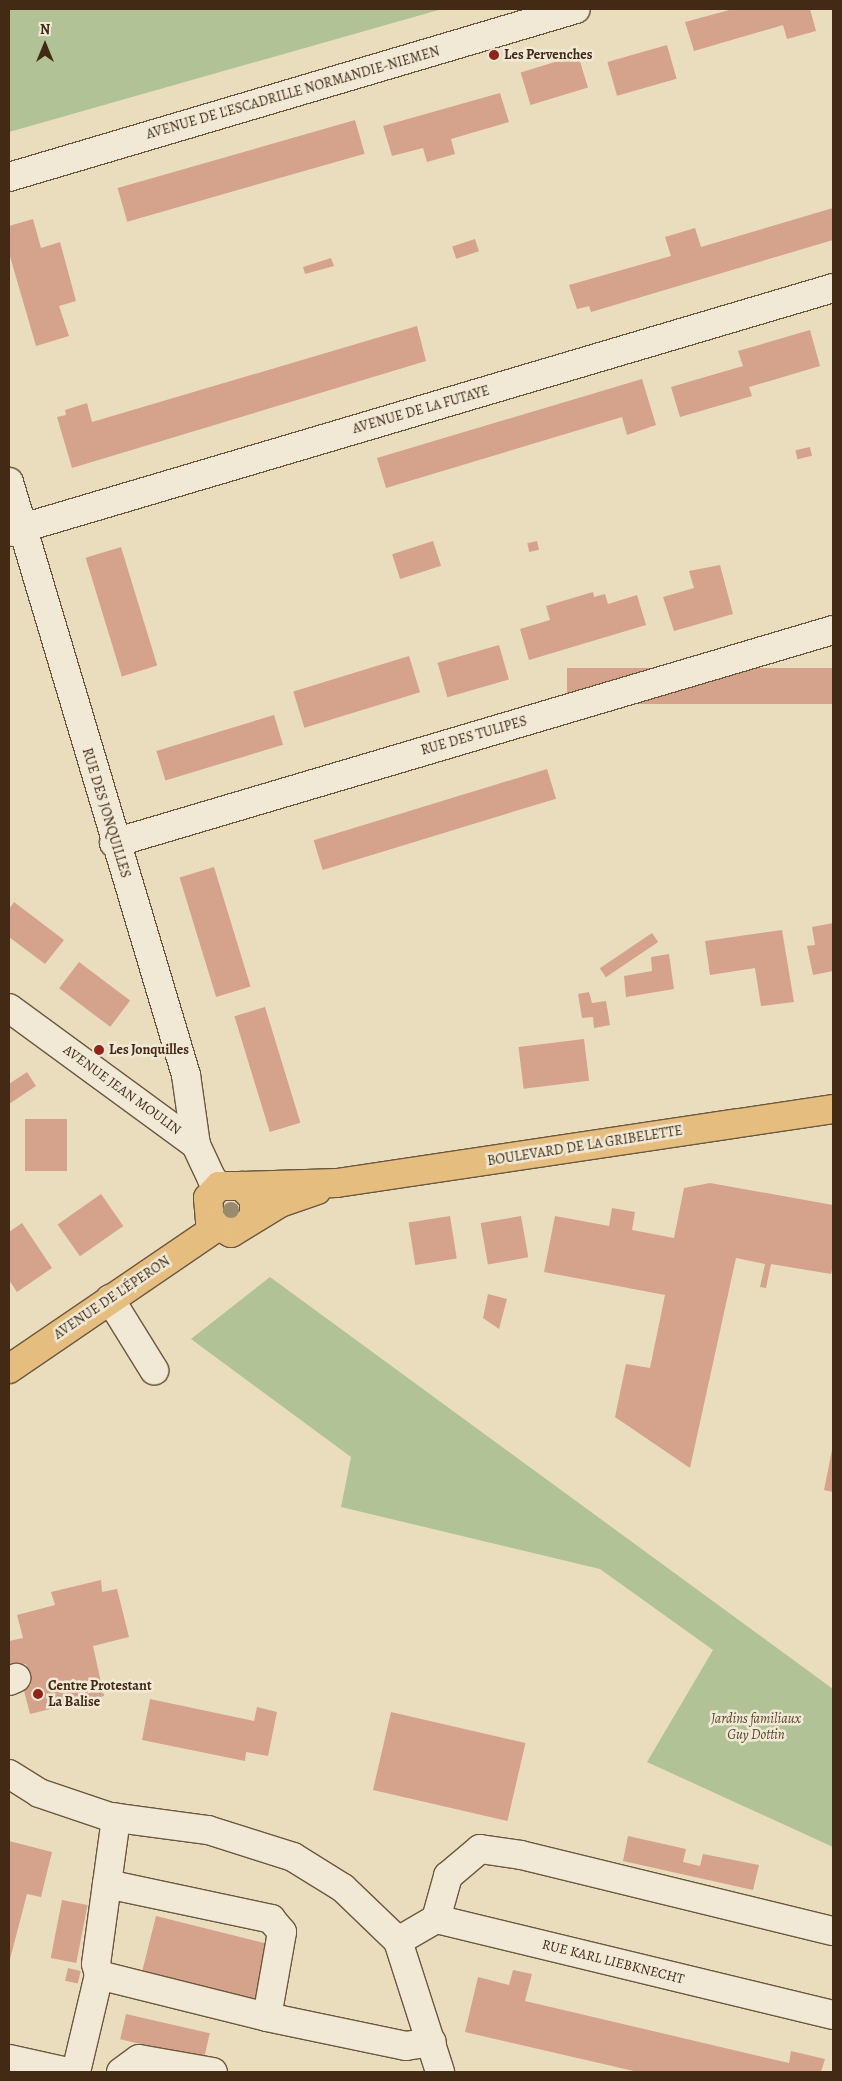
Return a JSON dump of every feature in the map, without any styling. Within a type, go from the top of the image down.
[{"type":"main road","name":"BOULEVARD DE LA GRIBELETTE","points":[[231,1186],[337,1183],[833,1109]]},
{"type":"main road","name":"BOULEVARD DE LA GRIBELETTE","points":[[254,1217],[337,1183]]},
{"type":"main road","points":[[231,1186],[254,1199],[254,1217],[239,1231],[216,1228],[206,1206],[231,1186]]},
{"type":"main road","name":"AVENUE DE L'ÉPERON","points":[[9,1369],[216,1228]]},
{"type":"street","name":"AVENUE DE L'ESCADRILLE NORMANDIE-NIEMEN","points":[[9,177],[576,9]]},
{"type":"street","name":"AVENUE DE LA FUTAYE","points":[[16,530],[833,288]]},
{"type":"street","name":"RUE DES JONQUILLES","points":[[9,482],[16,530],[186,1074],[196,1145]]},
{"type":"street","name":"RUE DES TULIPES","points":[[114,843],[833,630]]},
{"type":"street","name":"AVENUE JEAN MOULIN","points":[[9,1008],[196,1145],[212,1179],[231,1186]]},
{"type":"street","points":[[110,1300],[154,1370]]},
{"type":"street","points":[[9,1774],[39,1793],[116,1818],[208,1830],[293,1857],[343,1888],[398,1942],[432,2042],[440,2072]]},
{"type":"street","points":[[76,2072],[99,1976],[107,1884],[116,1818]]},
{"type":"street","points":[[398,1942],[436,1919],[448,1876],[480,1849],[521,1855],[833,1931]]},
{"type":"street","points":[[107,1884],[271,1919],[282,1932],[267,2017]]},
{"type":"street","name":"RUE KARL LIEBKNECHT","points":[[436,1919],[833,2015]]},
{"type":"street","points":[[99,1976],[267,2017],[406,2046],[432,2042]]},
{"type":"street","points":[[9,2059],[68,2072]]},
{"type":"street","points":[[121,2072],[139,2059],[213,2072]]},
{"type":"green space","points":[[9,9],[442,9],[9,132]]},
{"type":"green space","name":"Jardins familiaux Guy Dottin","points":[[270,1277],[833,1689],[833,1847],[647,1762],[713,1650],[600,1569],[341,1507],[351,1457],[191,1339]]},
{"type":"building","points":[[733,9],[810,9],[816,31],[787,39],[783,25],[694,51],[685,22]]},
{"type":"building","points":[[667,45],[677,79],[617,96],[607,62]]},
{"type":"building","points":[[578,55],[588,88],[531,105],[521,73]]},
{"type":"building","points":[[500,93],[509,122],[451,139],[455,154],[427,162],[423,148],[392,156],[383,126]]},
{"type":"building","points":[[355,120],[365,154],[127,222],[118,188]]},
{"type":"building","points":[[833,208],[833,240],[591,312],[589,306],[577,309],[569,285],[671,256],[665,237],[695,228],[701,247]]},
{"type":"building","points":[[33,219],[41,248],[60,242],[76,301],[59,306],[69,336],[36,346],[9,253],[9,226]]},
{"type":"building","points":[[475,239],[479,251],[456,259],[452,246]]},
{"type":"building","points":[[331,258],[334,266],[305,274],[303,267]]},
{"type":"building","points":[[417,326],[426,361],[72,468],[57,417],[66,415],[65,410],[87,403],[92,422]]},
{"type":"building","points":[[810,330],[820,366],[749,387],[752,396],[680,417],[671,387],[743,366],[738,351]]},
{"type":"building","points":[[642,379],[656,425],[627,435],[622,417],[386,488],[377,458]]},
{"type":"building","points":[[810,447],[812,456],[797,459],[795,450]]},
{"type":"building","points":[[433,541],[441,566],[400,579],[392,554]]},
{"type":"building","points":[[537,541],[539,550],[529,552],[527,543]]},
{"type":"building","points":[[121,547],[157,666],[122,676],[86,558]]},
{"type":"building","points":[[720,565],[733,614],[674,631],[663,597],[694,588],[689,571]]},
{"type":"building","points":[[593,592],[594,597],[605,594],[608,604],[637,595],[646,625],[529,660],[520,629],[550,620],[546,606]]},
{"type":"building","points":[[499,645],[509,680],[447,697],[437,663]]},
{"type":"building","points":[[409,656],[420,692],[304,728],[293,691]]},
{"type":"building","points":[[567,668],[833,668],[833,704],[567,704]]},
{"type":"building","points":[[274,715],[283,745],[165,781],[156,751]]},
{"type":"building","points":[[547,769],[556,799],[323,870],[314,840]]},
{"type":"building","points":[[214,867],[251,987],[216,997],[180,878]]},
{"type":"building","points":[[14,902],[64,940],[45,964],[9,937],[9,909]]},
{"type":"building","points":[[833,923],[833,971],[813,975],[807,946],[815,945],[812,927]]},
{"type":"building","points":[[782,930],[794,1002],[761,1006],[755,968],[710,975],[705,941]]},
{"type":"building","points":[[652,933],[658,942],[606,977],[600,968]]},
{"type":"building","points":[[669,954],[674,989],[626,997],[624,976],[652,971],[651,957]]},
{"type":"building","points":[[79,962],[130,1001],[110,1027],[59,988]]},
{"type":"building","points":[[589,992],[592,1003],[606,1001],[610,1025],[594,1028],[593,1017],[582,1018],[578,994]]},
{"type":"building","points":[[265,1007],[300,1123],[270,1132],[234,1016]]},
{"type":"building","points":[[584,1039],[589,1081],[524,1089],[518,1047]]},
{"type":"building","points":[[27,1072],[36,1086],[9,1104],[9,1084]]},
{"type":"building","points":[[25,1119],[67,1119],[67,1171],[25,1171]]},
{"type":"building","points":[[710,1183],[833,1205],[833,1266],[831,1274],[771,1264],[766,1288],[760,1287],[765,1264],[736,1258],[690,1468],[615,1417],[626,1364],[650,1368],[665,1295],[544,1272],[555,1216],[609,1226],[612,1208],[635,1212],[632,1230],[674,1238],[684,1188]]},
{"type":"building","points":[[101,1194],[123,1226],[80,1256],[58,1224]]},
{"type":"building","points":[[450,1216],[457,1258],[415,1265],[409,1223]]},
{"type":"building","points":[[521,1216],[528,1257],[488,1264],[481,1223]]},
{"type":"building","points":[[22,1223],[52,1268],[17,1292],[9,1280],[9,1232]]},
{"type":"building","points":[[488,1294],[507,1299],[499,1329],[483,1318]]},
{"type":"building","points":[[833,1450],[833,1492],[824,1490]]},
{"type":"building","points":[[101,1580],[102,1592],[117,1589],[129,1637],[93,1646],[104,1696],[30,1714],[23,1687],[31,1685],[26,1664],[9,1669],[9,1641],[23,1638],[17,1615],[55,1605],[51,1592]]},
{"type":"building","points":[[150,1699],[254,1721],[257,1707],[277,1712],[268,1756],[246,1752],[245,1761],[142,1740]]},
{"type":"building","points":[[391,1712],[525,1743],[507,1821],[373,1790]]},
{"type":"building","points":[[628,1836],[686,1849],[683,1862],[700,1866],[703,1854],[759,1865],[753,1890],[623,1861]]},
{"type":"building","points":[[9,1841],[52,1852],[41,1897],[27,1894],[9,1963]]},
{"type":"building","points":[[62,1900],[88,1905],[76,1963],[51,1958]]},
{"type":"building","points":[[156,1916],[271,1945],[256,2007],[141,1978]]},
{"type":"building","points":[[68,1968],[81,1971],[78,1984],[65,1981]]},
{"type":"building","points":[[513,1970],[532,1974],[525,2001],[789,2063],[791,2051],[825,2059],[821,2072],[638,2072],[465,2032],[478,1977],[509,1985]]},
{"type":"building","points":[[126,2014],[210,2033],[204,2059],[120,2039]]},
{"type":"place","name":"Les Pervenches","points":[[494,55]]},
{"type":"place","name":"Les Jonquilles","points":[[99,1050]]},
{"type":"place","name":"Centre Protestant La Balise","points":[[38,1694]]}]
